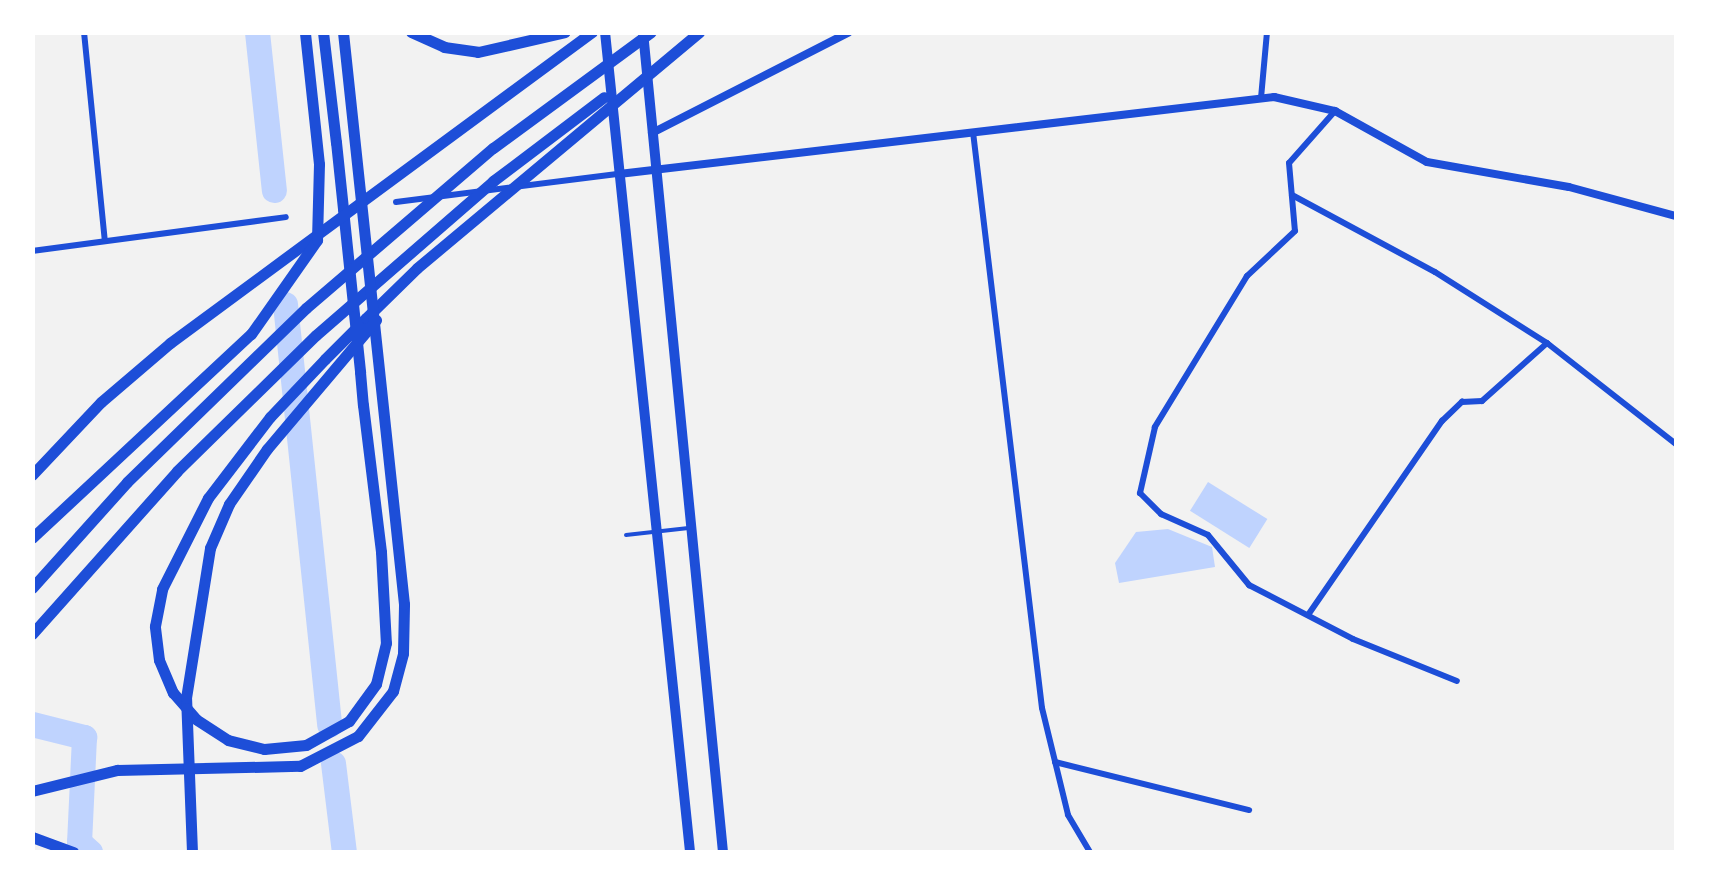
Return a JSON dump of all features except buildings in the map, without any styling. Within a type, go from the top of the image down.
[{"type":"highway","points":[[32,538],[82,487],[251,334],[317,240],[320,164],[305,32]]},
{"type":"highway","points":[[323,32],[386,606],[381,670],[368,698],[344,725],[306,745],[278,750],[242,744],[208,729],[178,700],[160,666],[155,626],[162,589],[220,479],[289,396],[448,240],[698,32]]},
{"type":"highway","points":[[32,790],[128,769],[268,770],[309,764],[365,730],[399,672],[402,582],[343,32]]},
{"type":"highway","points":[[411,32],[444,48],[478,52],[565,32]]},
{"type":"highway","points":[[32,475],[102,402],[170,343],[592,32]]},
{"type":"highway","points":[[32,588],[160,448],[332,285],[506,137],[651,32]]},
{"type":"highway","points":[[32,634],[190,457],[348,305],[528,153],[698,32]]},
{"type":"highway","points":[[192,852],[188,680],[202,580],[217,528],[288,421],[448,240]]},
{"type":"highway","points":[[32,836],[73,852]]},
{"type":"main road","points":[[605,32],[690,852]]},
{"type":"main road","points":[[642,32],[723,852]]},
{"type":"street","points":[[84,32],[105,241]]},
{"type":"street","points":[[652,133],[849,32]]},
{"type":"street","points":[[1261,98],[1267,32]]},
{"type":"street","points":[[396,202],[1261,98],[1335,111],[1427,162],[1570,186],[1676,216]]},
{"type":"street","points":[[1335,111],[1289,163],[1295,232],[1247,276],[1155,427],[1140,493],[1161,514],[1208,535],[1249,585],[1456,681]]},
{"type":"street","points":[[973,132],[1042,708],[1068,815],[1090,852]]},
{"type":"street","points":[[1292,195],[1434,272],[1547,343],[1676,444]]},
{"type":"street","points":[[32,251],[286,216]]},
{"type":"street","points":[[1308,615],[1442,422],[1462,402],[1482,402],[1547,343]]},
{"type":"street","points":[[1055,762],[1248,810]]},
{"type":"lane","points":[[626,535],[689,528]]},
{"type":"water","points":[[1208,482],[1267,519],[1249,548],[1190,511]]},
{"type":"water","points":[[1168,529],[1212,547],[1215,567],[1119,583],[1115,563],[1136,532]]},
{"type":"waterway","points":[[257,32],[274,190]]},
{"type":"waterway","points":[[285,304],[329,725]]},
{"type":"waterway","points":[[32,724],[84,737],[79,842],[90,852]]},
{"type":"waterway","points":[[333,763],[344,852]]}]
